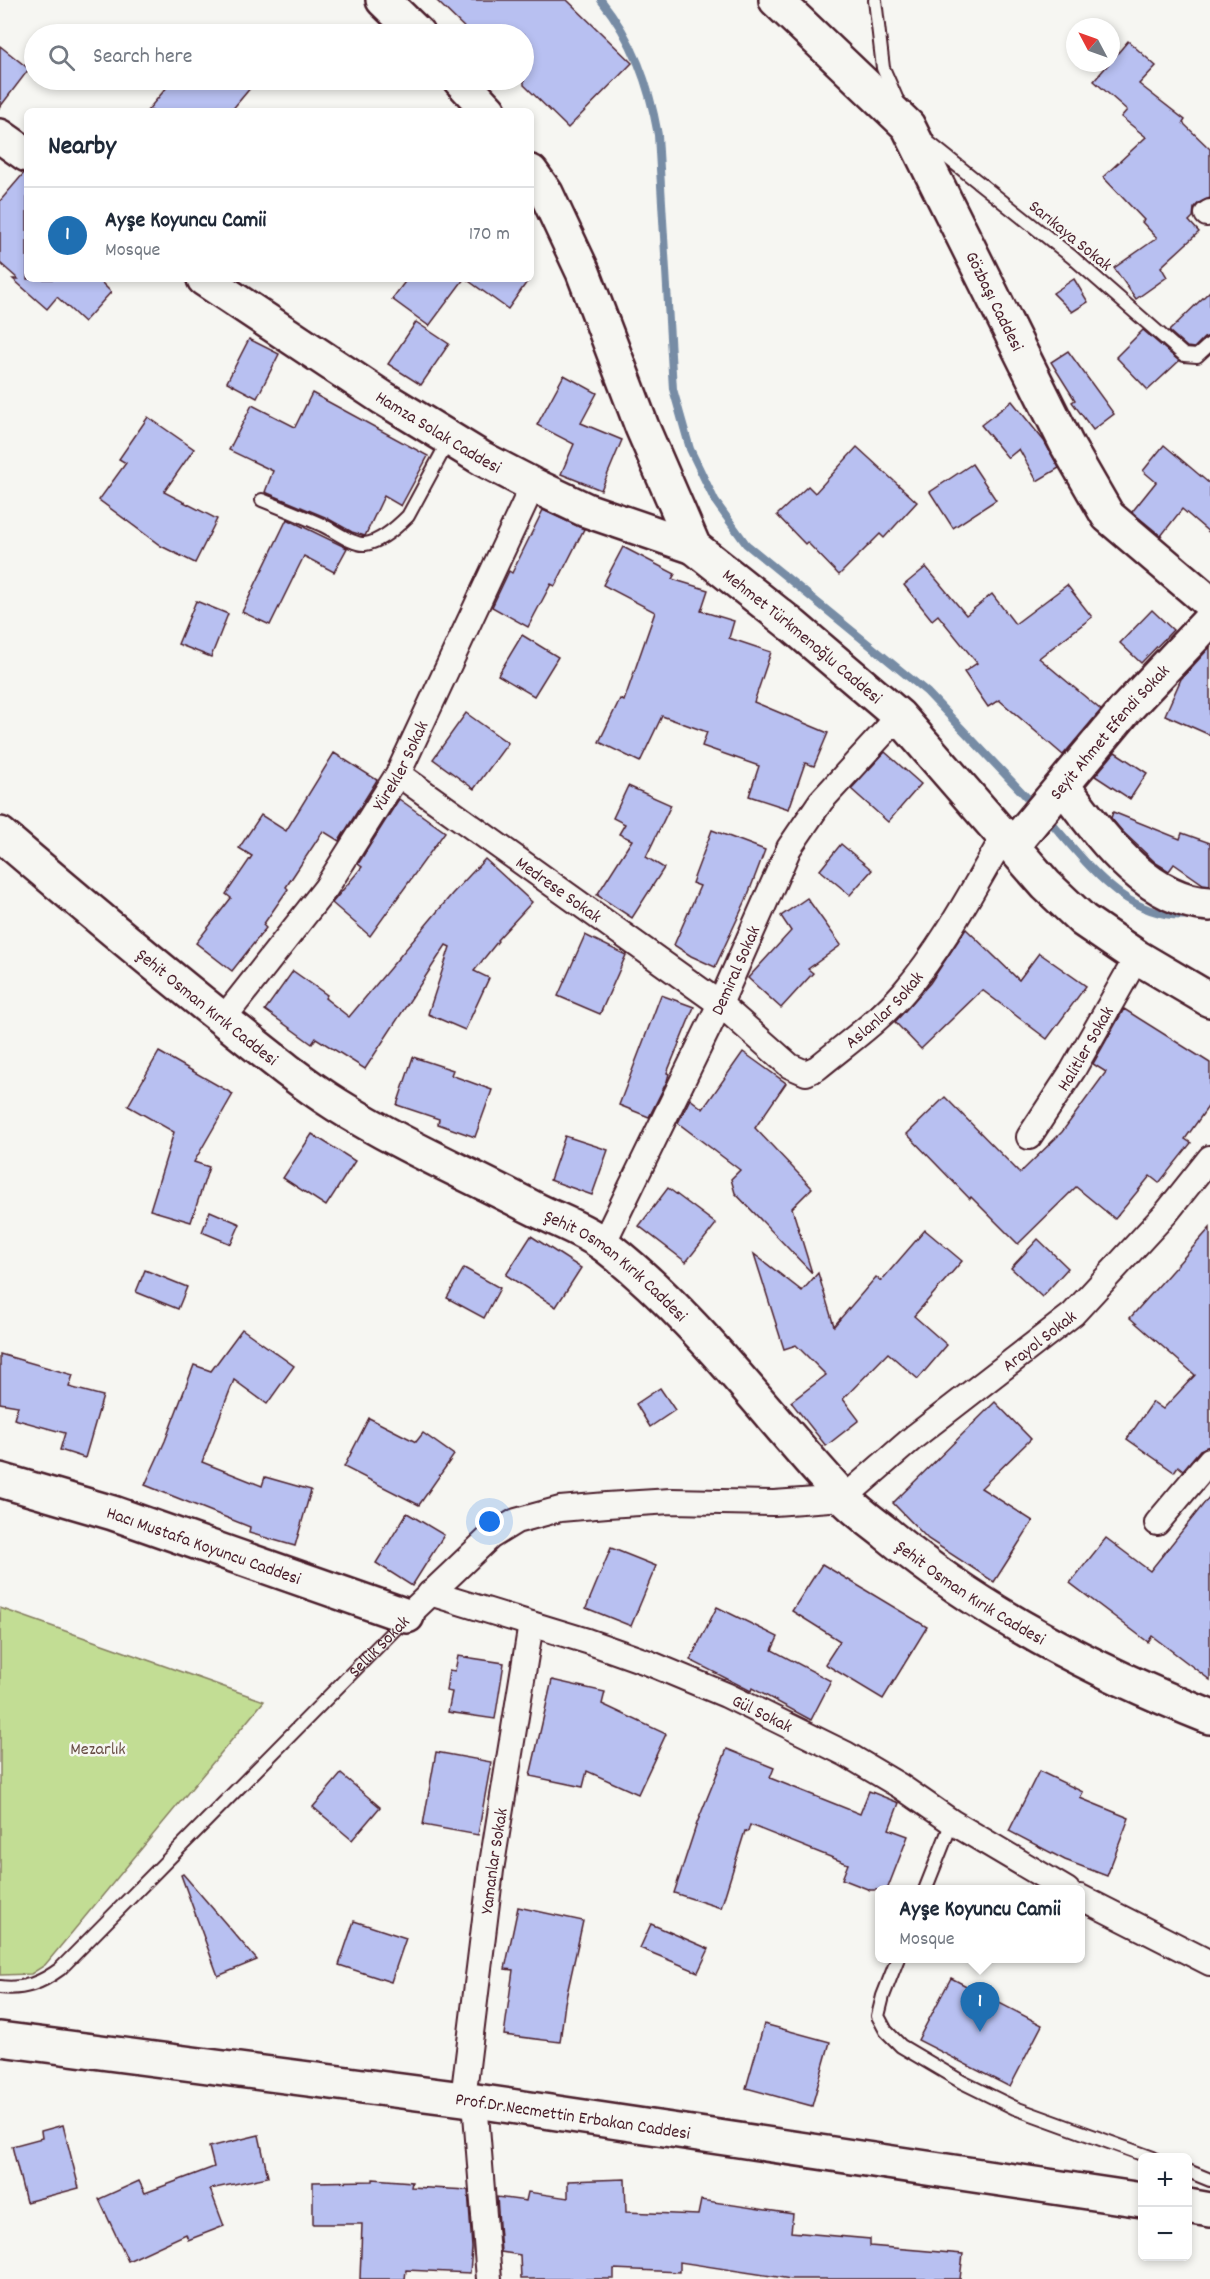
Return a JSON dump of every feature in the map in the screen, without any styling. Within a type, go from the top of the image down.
[{"type":"street","points":[[383,0],[408,24]]},
{"type":"street","name":"Gözbaşı Caddesi","points":[[776,0],[908,126],[1067,445],[1108,516],[1210,603]]},
{"type":"street","points":[[469,90],[486,108]]},
{"type":"street","points":[[0,136],[24,153]]},
{"type":"street","name":"Mehmet Türkmenoğlu Caddesi","points":[[534,176],[546,193],[583,272],[642,427],[694,547],[792,625],[899,716],[1015,836],[1046,885],[1083,920],[1137,957],[1210,1000]]},
{"type":"street","name":"Hamza Solak Caddesi","points":[[209,282],[383,398],[532,485],[586,510],[694,547]]},
{"type":"street","name":"Yürekler Sokak","points":[[223,1019],[326,888],[398,774],[532,485]]},
{"type":"street","name":"Seyit Ahmet Efendi Sokak","points":[[1015,836],[1058,793],[1126,709],[1210,620]]},
{"type":"street","name":"Demiral Sokak","points":[[603,1244],[720,1004],[789,848],[821,801],[899,716]]},
{"type":"street","name":"Medrese Sokak","points":[[398,774],[720,1004]]},
{"type":"street","points":[[1058,793],[1133,868],[1171,894],[1186,900],[1210,904]]},
{"type":"street","name":"Şehit Osman Kırık Caddesi","points":[[0,834],[126,941],[283,1067],[338,1106],[603,1244],[654,1288],[693,1329],[844,1498],[908,1552],[1004,1618],[1062,1650],[1147,1692],[1210,1717]]},
{"type":"street","name":"Aslanlar Sokak","points":[[720,1004],[790,1066],[806,1073],[817,1068],[880,1015],[921,971],[1015,836]]},
{"type":"street","name":"Halitler Sokak","points":[[1029,1137],[1073,1070],[1137,957]]},
{"type":"street","name":"Arayol Sokak","points":[[844,1498],[914,1437],[1073,1314],[1167,1212],[1210,1158]]},
{"type":"street","points":[[1157,1523],[1210,1460]]},
{"type":"street","name":"Hacı Mustafa Koyuncu Caddesi","points":[[0,1480],[113,1513],[407,1616]]},
{"type":"street","name":"Sellik Sokak","points":[[407,1616],[490,1537],[516,1521],[560,1509],[671,1501],[774,1503],[844,1498]]},
{"type":"street","name":"Gül Sokak","points":[[430,1593],[649,1663],[726,1695],[846,1754],[900,1786],[952,1822],[1059,1885]]},
{"type":"street","name":"Yamanlar Sokak","points":[[489,2279],[469,2100],[490,1870],[531,1624]]},
{"type":"street","points":[[1085,1900],[1210,1963]]},
{"type":"street","name":"Prof.Dr.Necmettin Erbakan Caddesi","points":[[0,2040],[469,2100],[1138,2199]]},
{"type":"street","points":[[1192,2207],[1210,2210]]},
{"type":"lane","points":[[875,0],[883,68],[908,126]]},
{"type":"lane","name":"Sarıkaya Sokak","points":[[908,126],[1072,257],[1184,355],[1197,356],[1210,344]]},
{"type":"lane","points":[[262,500],[365,544],[390,531],[408,516],[450,438]]},
{"type":"lane","name":"Sellik Sokak","points":[[0,1987],[11,1988],[42,1983],[60,1969],[407,1616]]},
{"type":"lane","points":[[927,1885],[952,1822]]},
{"type":"lane","points":[[896,1963],[883,1996],[878,2016],[886,2031],[901,2046],[962,2082],[1015,2108],[1142,2153]]},
{"type":"lane","points":[[1192,2173],[1210,2180]]},
{"type":"green space","name":"Mezarlık","points":[[0,1608],[264,1701],[45,1965],[31,1974],[0,1975]]},
{"type":"building","points":[[436,0],[567,0],[632,63],[568,128],[529,90],[534,90],[534,24],[461,24]]},
{"type":"building","points":[[1128,41],[1156,66],[1139,84],[1185,120],[1183,123],[1210,149],[1210,198],[1194,208],[1193,217],[1189,221],[1199,232],[1161,267],[1167,277],[1136,299],[1114,268],[1157,238],[1142,222],[1144,220],[1103,177],[1146,137],[1121,117],[1127,110],[1094,81],[1102,72],[1120,72],[1120,50]]},
{"type":"building","points":[[0,46],[24,65],[24,76],[0,107]]},
{"type":"building","points":[[165,90],[249,90],[234,108],[150,108]]},
{"type":"building","points":[[24,173],[24,282],[101,282],[111,292],[84,322],[57,297],[47,309],[13,279],[18,279],[0,263],[0,201]]},
{"type":"building","points":[[1074,279],[1088,302],[1072,312],[1053,293]]},
{"type":"building","points":[[405,282],[462,282],[429,326],[392,299]]},
{"type":"building","points":[[470,282],[527,282],[508,309]]},
{"type":"building","points":[[1210,291],[1210,336],[1204,338],[1194,348],[1187,347],[1169,331]]},
{"type":"building","points":[[416,322],[449,344],[421,385],[388,364]]},
{"type":"building","points":[[1143,330],[1179,361],[1148,390],[1116,357]]},
{"type":"building","points":[[249,339],[279,354],[257,398],[227,382]]},
{"type":"building","points":[[1068,351],[1114,414],[1093,430],[1072,402],[1075,400],[1051,362]]},
{"type":"building","points":[[564,375],[597,393],[581,423],[622,440],[601,490],[561,474],[574,444],[537,425]]},
{"type":"building","points":[[312,393],[428,456],[401,506],[384,496],[365,536],[265,492],[273,471],[229,450],[252,405],[295,427]]},
{"type":"building","points":[[1012,401],[1044,441],[1059,468],[1037,481],[1019,449],[1008,458],[981,425]]},
{"type":"building","points":[[148,417],[194,449],[164,492],[217,519],[195,563],[161,546],[99,500],[126,463],[119,459]]},
{"type":"building","points":[[1164,445],[1210,484],[1210,533],[1182,509],[1161,536],[1132,512],[1156,482],[1143,471]]},
{"type":"building","points":[[857,447],[917,502],[884,538],[880,534],[839,575],[777,515],[808,486],[815,493]]},
{"type":"building","points":[[972,464],[996,500],[953,528],[930,492]]},
{"type":"building","points":[[543,510],[584,529],[555,586],[551,584],[528,627],[492,607],[509,571],[512,573]]},
{"type":"building","points":[[287,519],[347,548],[334,572],[304,556],[270,625],[242,612]]},
{"type":"building","points":[[623,547],[675,574],[672,579],[708,590],[701,611],[734,621],[729,638],[771,652],[754,702],[828,733],[814,766],[805,763],[789,809],[749,796],[759,766],[702,746],[707,732],[662,716],[640,762],[599,742],[620,699],[624,701],[655,612],[603,585]]},
{"type":"building","points":[[926,567],[966,615],[992,594],[1015,624],[1067,585],[1092,617],[1039,658],[1101,710],[1063,755],[999,700],[988,707],[964,672],[977,663],[938,615],[932,620],[904,585]]},
{"type":"building","points":[[196,601],[228,614],[211,657],[178,644]]},
{"type":"building","points":[[1152,610],[1173,630],[1141,663],[1120,643]]},
{"type":"building","points":[[522,635],[558,657],[534,696],[498,675]]},
{"type":"building","points":[[1210,647],[1210,735],[1165,715],[1181,679]]},
{"type":"building","points":[[466,713],[508,743],[474,789],[433,759]]},
{"type":"building","points":[[885,752],[921,784],[888,822],[851,789]]},
{"type":"building","points":[[1115,752],[1147,773],[1130,799],[1095,776]]},
{"type":"building","points":[[334,753],[377,780],[339,841],[323,831],[263,925],[266,928],[232,971],[196,943],[231,898],[226,894],[252,856],[239,848],[261,815],[286,831]]},
{"type":"building","points":[[628,786],[671,805],[646,857],[664,868],[632,918],[597,895],[632,840],[619,834],[625,824],[613,818]]},
{"type":"building","points":[[399,799],[445,832],[370,936],[332,903],[362,867],[358,864]]},
{"type":"building","points":[[1113,812],[1180,839],[1182,833],[1210,843],[1210,885],[1203,884],[1174,864],[1169,871],[1156,863],[1111,818]]},
{"type":"building","points":[[712,830],[765,850],[746,900],[715,967],[674,945],[700,886],[692,883]]},
{"type":"building","points":[[841,844],[872,870],[850,895],[820,870]]},
{"type":"building","points":[[485,859],[532,902],[497,940],[474,971],[489,978],[465,1030],[428,1014],[450,947],[446,945],[365,1069],[316,1038],[312,1044],[265,1010],[293,971],[327,995],[325,998],[349,1017],[452,894]]},
{"type":"building","points":[[807,898],[841,945],[808,969],[813,973],[781,1008],[748,978],[791,931],[781,916]]},
{"type":"building","points":[[966,929],[1019,980],[1039,953],[1086,986],[1047,1039],[982,990],[921,1049],[895,1022],[930,983]]},
{"type":"building","points":[[585,935],[626,955],[600,1014],[558,996]]},
{"type":"building","points":[[661,995],[694,1007],[667,1073],[669,1074],[667,1081],[649,1117],[619,1105]]},
{"type":"building","points":[[1124,1009],[1210,1063],[1210,1104],[1185,1139],[1191,1143],[1159,1183],[1150,1176],[1115,1219],[1076,1187],[1018,1244],[971,1197],[970,1199],[907,1134],[945,1097],[1020,1173],[1062,1132],[1106,1072],[1093,1064]]},
{"type":"building","points":[[159,1052],[233,1094],[194,1162],[209,1167],[191,1222],[150,1210],[174,1132],[128,1106]]},
{"type":"building","points":[[743,1052],[786,1083],[755,1128],[812,1188],[792,1208],[812,1273],[735,1193],[731,1179],[740,1170],[678,1123],[690,1099],[703,1109]]},
{"type":"building","points":[[413,1057],[453,1070],[451,1075],[492,1090],[475,1137],[438,1124],[439,1119],[397,1105]]},
{"type":"building","points":[[312,1134],[355,1161],[326,1206],[283,1178]]},
{"type":"building","points":[[565,1136],[608,1150],[592,1195],[550,1180]]},
{"type":"building","points":[[668,1188],[716,1224],[686,1262],[639,1226]]},
{"type":"building","points":[[210,1211],[240,1224],[231,1244],[202,1232]]},
{"type":"building","points":[[1210,1228],[1210,1446],[1200,1450],[1183,1470],[1178,1466],[1174,1472],[1127,1439],[1153,1402],[1163,1409],[1195,1375],[1130,1318]]},
{"type":"building","points":[[925,1230],[962,1261],[914,1316],[947,1345],[918,1379],[888,1353],[843,1399],[859,1420],[826,1446],[791,1402],[826,1375],[796,1345],[784,1349],[754,1254],[802,1291],[818,1273],[834,1326],[876,1277],[881,1281]]},
{"type":"building","points":[[531,1236],[581,1268],[556,1307],[506,1275]]},
{"type":"building","points":[[1038,1239],[1068,1268],[1042,1297],[1011,1268]]},
{"type":"building","points":[[464,1268],[500,1288],[484,1318],[447,1298]]},
{"type":"building","points":[[145,1270],[187,1287],[178,1309],[136,1292]]},
{"type":"building","points":[[242,1329],[294,1366],[267,1404],[234,1380],[202,1462],[262,1486],[265,1477],[311,1490],[295,1546],[249,1533],[250,1527],[145,1485],[165,1441],[194,1365],[211,1371]]},
{"type":"building","points":[[0,1354],[73,1375],[69,1387],[103,1396],[85,1458],[60,1450],[65,1433],[14,1419],[18,1406],[0,1403]]},
{"type":"building","points":[[660,1388],[675,1410],[650,1427],[636,1404]]},
{"type":"building","points":[[995,1402],[1031,1439],[981,1488],[1033,1521],[994,1582],[928,1539],[893,1503]]},
{"type":"building","points":[[369,1418],[416,1442],[423,1433],[454,1455],[419,1505],[344,1467]]},
{"type":"building","points":[[1210,1496],[1210,1680],[1152,1636],[1148,1642],[1070,1583],[1106,1538],[1150,1571]]},
{"type":"building","points":[[407,1513],[444,1535],[412,1586],[376,1563]]},
{"type":"building","points":[[611,1548],[656,1566],[631,1626],[586,1608]]},
{"type":"building","points":[[822,1564],[927,1627],[883,1699],[825,1664],[840,1641],[792,1611]]},
{"type":"building","points":[[717,1607],[778,1637],[772,1650],[831,1681],[811,1720],[752,1688],[751,1691],[690,1660]]},
{"type":"building","points":[[458,1656],[504,1663],[495,1719],[448,1712],[452,1692],[446,1691],[449,1670],[455,1671]]},
{"type":"building","points":[[552,1680],[605,1692],[602,1704],[666,1734],[638,1794],[587,1771],[583,1787],[530,1776]]},
{"type":"building","points":[[727,1749],[774,1768],[770,1778],[860,1814],[869,1791],[899,1803],[889,1829],[908,1836],[889,1885],[875,1885],[875,1890],[870,1890],[842,1879],[848,1864],[750,1825],[748,1832],[745,1831],[721,1908],[674,1893],[697,1823]]},
{"type":"building","points":[[436,1752],[491,1762],[478,1835],[423,1825]]},
{"type":"building","points":[[1039,1771],[1083,1792],[1080,1798],[1129,1818],[1107,1876],[1065,1860],[1009,1831]]},
{"type":"building","points":[[341,1774],[380,1807],[352,1840],[313,1807]]},
{"type":"building","points":[[183,1874],[257,1960],[218,1976],[181,1875]]},
{"type":"building","points":[[518,1907],[583,1921],[565,2003],[560,2042],[504,2035],[513,1970],[505,1969]]},
{"type":"building","points":[[354,1921],[406,1938],[391,1982],[339,1965]]},
{"type":"building","points":[[651,1924],[709,1949],[698,1972],[640,1948]]},
{"type":"building","points":[[951,1978],[1042,2025],[1010,2087],[918,2040]]},
{"type":"building","points":[[764,2024],[830,2042],[812,2106],[746,2088]]},
{"type":"building","points":[[63,2125],[79,2188],[26,2202],[12,2146],[42,2138],[41,2131]]},
{"type":"building","points":[[259,2135],[268,2177],[210,2189],[224,2226],[188,2240],[186,2234],[128,2261],[99,2199],[139,2181],[145,2193],[214,2167],[209,2147]]},
{"type":"building","points":[[373,2179],[412,2182],[411,2187],[468,2190],[472,2248],[470,2273],[406,2270],[405,2279],[360,2279],[362,2224],[313,2224],[313,2182],[373,2181]]},
{"type":"building","points":[[625,2179],[626,2212],[698,2215],[701,2200],[793,2214],[791,2232],[870,2239],[870,2246],[963,2254],[960,2279],[791,2279],[680,2262],[680,2272],[614,2269],[614,2279],[521,2279],[520,2255],[501,2252],[497,2197],[526,2201],[528,2192],[568,2198],[568,2181]]},
{"type":"waterway","points":[[601,0],[631,47],[650,98],[658,135],[673,389],[690,449],[715,501],[746,544],[927,692],[1036,807]]},
{"type":"waterway","points":[[1045,816],[1091,868],[1126,898],[1146,909],[1168,915],[1192,915]]},
{"type":"place","name":"Ayşe Koyuncu Camii","points":[[980,2032]]}]
